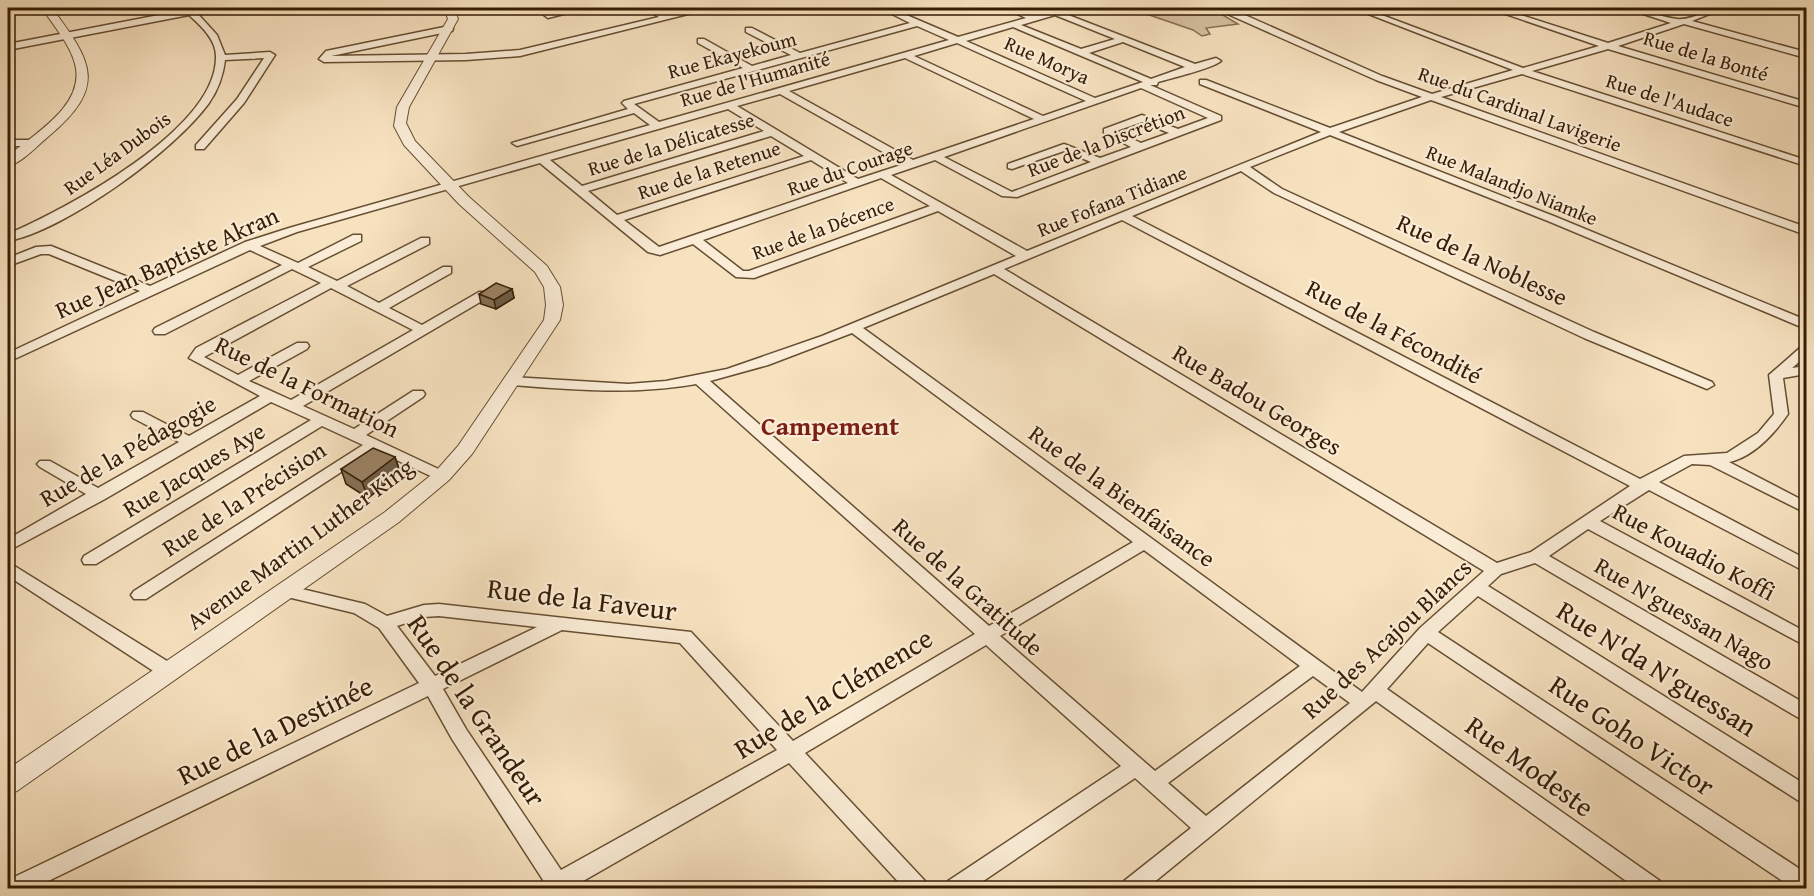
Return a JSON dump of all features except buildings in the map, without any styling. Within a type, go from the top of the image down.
[{"type":"street","points":[[8,162],[66,113],[80,95],[83,82],[82,65],[47,8]]},
{"type":"street","points":[[8,47],[189,9],[210,8]]},
{"type":"street","points":[[449,8],[453,19],[449,29],[329,53],[325,60],[432,58],[520,53],[708,8]]},
{"type":"street","points":[[548,15],[583,8]]},
{"type":"street","points":[[648,8],[666,18]]},
{"type":"street","name":"Rue Morya","points":[[884,8],[1097,102]]},
{"type":"street","points":[[1008,8],[1032,18]]},
{"type":"street","name":"Rue de l'Humanité","points":[[449,184],[1071,8]]},
{"type":"street","name":"Rue de l'Audace","points":[[1357,8],[1523,71],[1806,163]]},
{"type":"street","name":"Rue de la Bonté","points":[[1492,8],[1806,105]]},
{"type":"street","points":[[1629,8],[1806,56]]},
{"type":"street","name":"Rue Fofana Tidiane","points":[[512,381],[586,387],[643,388],[700,380],[740,370],[853,327],[1328,132],[1429,96],[1609,46],[1720,8]]},
{"type":"street","points":[[1785,8],[1806,13]]},
{"type":"street","points":[[189,9],[214,37],[221,58],[270,55],[241,101],[200,147]]},
{"type":"street","name":"Rue du Cardinal Lavigerie","points":[[1226,10],[1366,74],[1806,231]]},
{"type":"street","points":[[1054,12],[1194,67]]},
{"type":"street","name":"Rue Ekayekoum","points":[[635,110],[627,103],[918,23]]},
{"type":"street","points":[[1012,24],[1081,52],[1149,85]]},
{"type":"street","name":"Avenue Martin Luther King","points":[[8,783],[392,517],[442,476],[465,450],[552,320],[556,308],[554,286],[541,269],[409,144],[399,123],[403,107],[449,29]]},
{"type":"street","points":[[748,30],[797,56]]},
{"type":"street","points":[[1081,52],[1122,40]]},
{"type":"street","points":[[701,41],[749,68]]},
{"type":"street","points":[[905,55],[1044,120]]},
{"type":"street","name":"Rue Léa Dubois","points":[[8,238],[61,215],[133,168],[179,132],[211,92],[220,72],[221,58]]},
{"type":"street","name":"Rue du Courage","points":[[541,158],[652,249],[668,250],[1149,85],[1194,67],[1210,65],[1216,61]]},
{"type":"street","name":"Rue Malandjo Niamke","points":[[1203,82],[1552,219],[1806,325]]},
{"type":"street","name":"Rue de la Discrétion","points":[[937,157],[1010,195],[1178,133],[1216,116],[1149,85]]},
{"type":"street","points":[[780,90],[914,165]]},
{"type":"street","points":[[729,105],[858,184]]},
{"type":"street","points":[[517,143],[635,110],[656,125]]},
{"type":"street","points":[[1140,147],[1107,131],[1142,117],[1178,133]]},
{"type":"street","name":"Rue de la Délicatesse","points":[[580,190],[772,132]]},
{"type":"street","points":[[8,143],[30,143]]},
{"type":"street","points":[[1012,166],[1064,147],[1100,162]]},
{"type":"street","name":"Rue de la Retenue","points":[[615,219],[813,156]]},
{"type":"street","name":"Rue de la Noblesse","points":[[1242,167],[1278,191],[1589,335],[1707,385]]},
{"type":"street","points":[[885,176],[1026,256]]},
{"type":"street","name":"Rue Jean Baptiste Akran","points":[[8,358],[249,245],[449,184]]},
{"type":"street","name":"Rue de la Décence","points":[[696,240],[740,274],[750,275],[938,207]]},
{"type":"street","name":"Rue de la Fécondité","points":[[1124,216],[1806,566]]},
{"type":"street","points":[[160,331],[357,238]]},
{"type":"street","points":[[334,285],[425,241]]},
{"type":"street","points":[[249,245],[422,330]]},
{"type":"street","points":[[8,262],[30,252],[51,250],[151,291]]},
{"type":"street","name":"Rue Badou Georges","points":[[995,269],[1495,570]]},
{"type":"street","points":[[379,308],[447,270]]},
{"type":"street","name":"Rue de la Formation","points":[[334,285],[201,351],[196,358],[238,381],[442,476]]},
{"type":"street","points":[[292,406],[483,296]]},
{"type":"street","name":"Rue de la Bienfaisance","points":[[853,327],[1313,666],[1368,696]]},
{"type":"street","points":[[238,381],[302,346]]},
{"type":"street","points":[[1776,375],[1806,350]]},
{"type":"street","points":[[1776,375],[1806,370]]},
{"type":"street","name":"Rue des Acajou Blancs","points":[[1132,888],[1368,696],[1426,633],[1478,588],[1495,570],[1538,556],[1645,484],[1689,459],[1713,460],[1731,457],[1763,436],[1781,414],[1776,375]]},
{"type":"street","name":"Rue de la Gratitude","points":[[700,380],[1206,829]]},
{"type":"street","points":[[355,435],[418,394]]},
{"type":"street","name":"Rue de la Pédagogie","points":[[8,546],[272,396]]},
{"type":"street","points":[[138,415],[191,442]]},
{"type":"street","name":"Rue Jacques Aye","points":[[90,560],[322,420]]},
{"type":"street","name":"Rue de la Précision","points":[[140,595],[374,444]]},
{"type":"street","points":[[1713,460],[1806,508]]},
{"type":"street","points":[[45,464],[99,495]]},
{"type":"street","name":"Rue Kouadio Koffi","points":[[1590,523],[1806,640]]},
{"type":"street","name":"Rue de la Clémence","points":[[555,887],[791,752],[986,634],[1145,542]]},
{"type":"street","name":"Rue N'guessan Nago","points":[[1538,556],[1806,712]]},
{"type":"street","points":[[8,568],[168,671]]},
{"type":"street","name":"Rue N'da N'guessan","points":[[1478,588],[1806,795]]},
{"type":"street","name":"Rue de la Grandeur","points":[[285,591],[359,608],[385,623],[431,685],[555,887]]},
{"type":"street","name":"Rue de la Faveur","points":[[385,623],[424,611],[439,610],[685,637],[917,888]]},
{"type":"street","name":"Rue de la Destinée","points":[[13,888],[561,623]]},
{"type":"street","name":"Rue Goho Victor","points":[[1426,633],[1806,885]]},
{"type":"street","points":[[1154,783],[1313,666]]},
{"type":"street","name":"Rue Modeste","points":[[1368,696],[1652,888]]},
{"type":"street","points":[[956,888],[1135,767]]},
{"type":"shaded area","points":[[1129,8],[1211,8],[1238,24],[1206,28],[1210,34],[1202,36],[1193,30]]},
{"type":"district","name":"Campement","points":[[830,426]]}]
